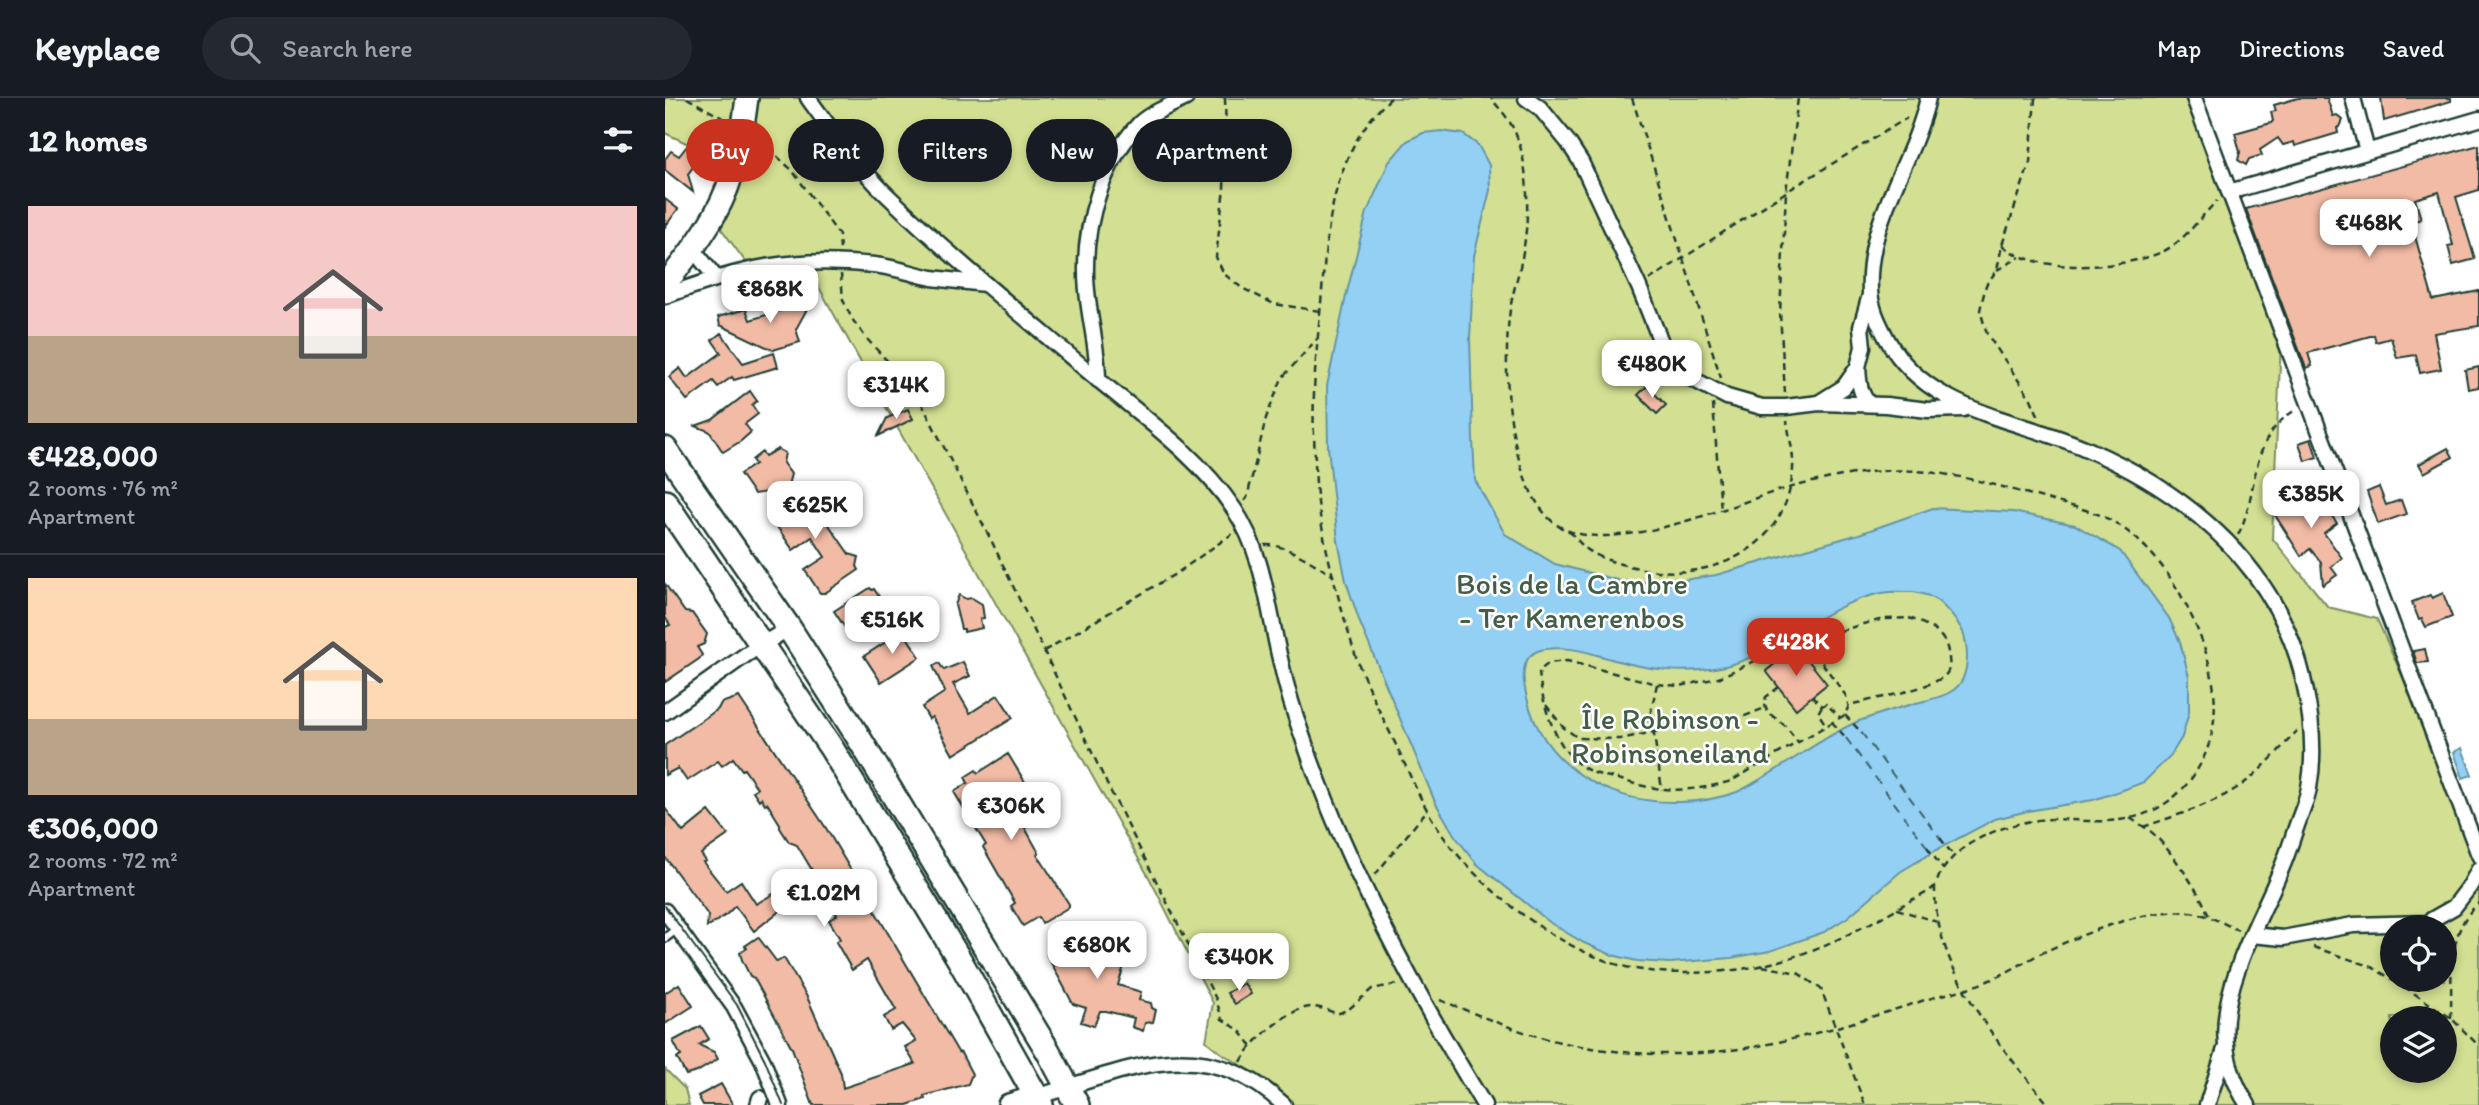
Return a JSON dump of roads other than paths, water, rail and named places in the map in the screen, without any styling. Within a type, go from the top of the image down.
[{"type":"main road","points":[[665,449],[789,628],[923,841],[1072,1096]]},
{"type":"main road","points":[[665,502],[763,645],[899,858],[959,958],[1038,1101]]},
{"type":"street","points":[[665,285],[693,249],[716,212],[728,185],[743,130],[747,98]]},
{"type":"street","points":[[808,98],[832,131],[885,193],[985,284],[1145,418],[1192,461],[1234,509],[1254,545],[1294,711],[1311,762],[1366,888],[1410,977],[1484,1105]]},
{"type":"street","points":[[1098,380],[1098,353],[1090,315],[1086,272],[1090,223],[1109,166],[1140,122],[1186,98]]},
{"type":"street","points":[[1526,98],[1540,108],[1581,162],[1639,287],[1667,357],[1681,373],[1721,394],[1762,407],[1819,403],[1977,411]]},
{"type":"street","points":[[2194,98],[2479,855]]},
{"type":"street","points":[[2353,98],[2367,150]]},
{"type":"street","points":[[1869,404],[1860,388],[1858,367],[1863,347],[1861,327],[1870,295],[1873,245],[1880,219],[1926,103]]},
{"type":"street","points":[[2229,192],[2479,119]]},
{"type":"street","points":[[693,249],[716,278]]},
{"type":"street","points":[[665,296],[752,268],[795,261],[877,265],[931,277],[985,284]]},
{"type":"street","points":[[1870,295],[1876,319],[1889,343],[1910,371],[1954,402],[2046,432],[2088,449],[2144,477],[2205,519],[2233,546],[2272,600],[2293,642],[2311,715],[2309,790],[2282,867],[2235,975],[2225,1012],[2225,1048],[2207,1105]]},
{"type":"street","points":[[1819,403],[1844,387],[1858,367]]},
{"type":"street","points":[[665,712],[789,628]]},
{"type":"street","points":[[2251,935],[2283,938],[2353,925],[2426,923],[2454,906],[2479,869]]},
{"type":"street","points":[[665,911],[734,1007],[763,1061],[780,1105]]},
{"type":"street","points":[[2225,1048],[2239,1091],[2248,1105]]},
{"type":"street","points":[[1009,1105],[1072,1096],[1146,1063],[1175,1060],[1217,1065],[1236,1072],[1264,1087],[1284,1105]]},
{"type":"lane","points":[[665,938],[678,928]]},
{"type":"water","points":[[1441,131],[1463,134],[1478,145],[1489,165],[1490,190],[1474,256],[1470,338],[1473,439],[1475,480],[1505,534],[1555,564],[1621,581],[1664,583],[1716,575],[1859,534],[1933,508],[2013,512],[2075,525],[2120,551],[2169,618],[2180,642],[2189,677],[2189,712],[2182,737],[2171,755],[2144,782],[2123,790],[2093,800],[1995,819],[1900,872],[1848,917],[1824,932],[1770,951],[1731,958],[1670,963],[1637,961],[1612,955],[1584,943],[1552,924],[1477,864],[1455,836],[1435,802],[1360,623],[1346,581],[1338,541],[1328,447],[1327,386],[1367,212],[1389,162],[1407,141],[1423,133]],"holes":[[[1886,592],[1914,592],[1939,602],[1963,632],[1967,664],[1958,686],[1944,695],[1859,721],[1748,786],[1723,796],[1686,802],[1654,801],[1606,788],[1584,777],[1548,744],[1536,723],[1527,698],[1525,666],[1530,656],[1543,649],[1572,649],[1666,670],[1718,668],[1755,656],[1826,615],[1862,598]]]},
{"type":"water","points":[[2462,748],[2472,775],[2463,778],[2454,752]]},
{"type":"tram line","points":[[665,906],[737,1005],[765,1060],[783,1105]]},
{"type":"park label","name":"Bois de la Cambre - Ter Kamerenbos","points":[[1572,601]]},
{"type":"park label","name":"Île Robinson - Robinsoneiland","points":[[1670,736]]}]
